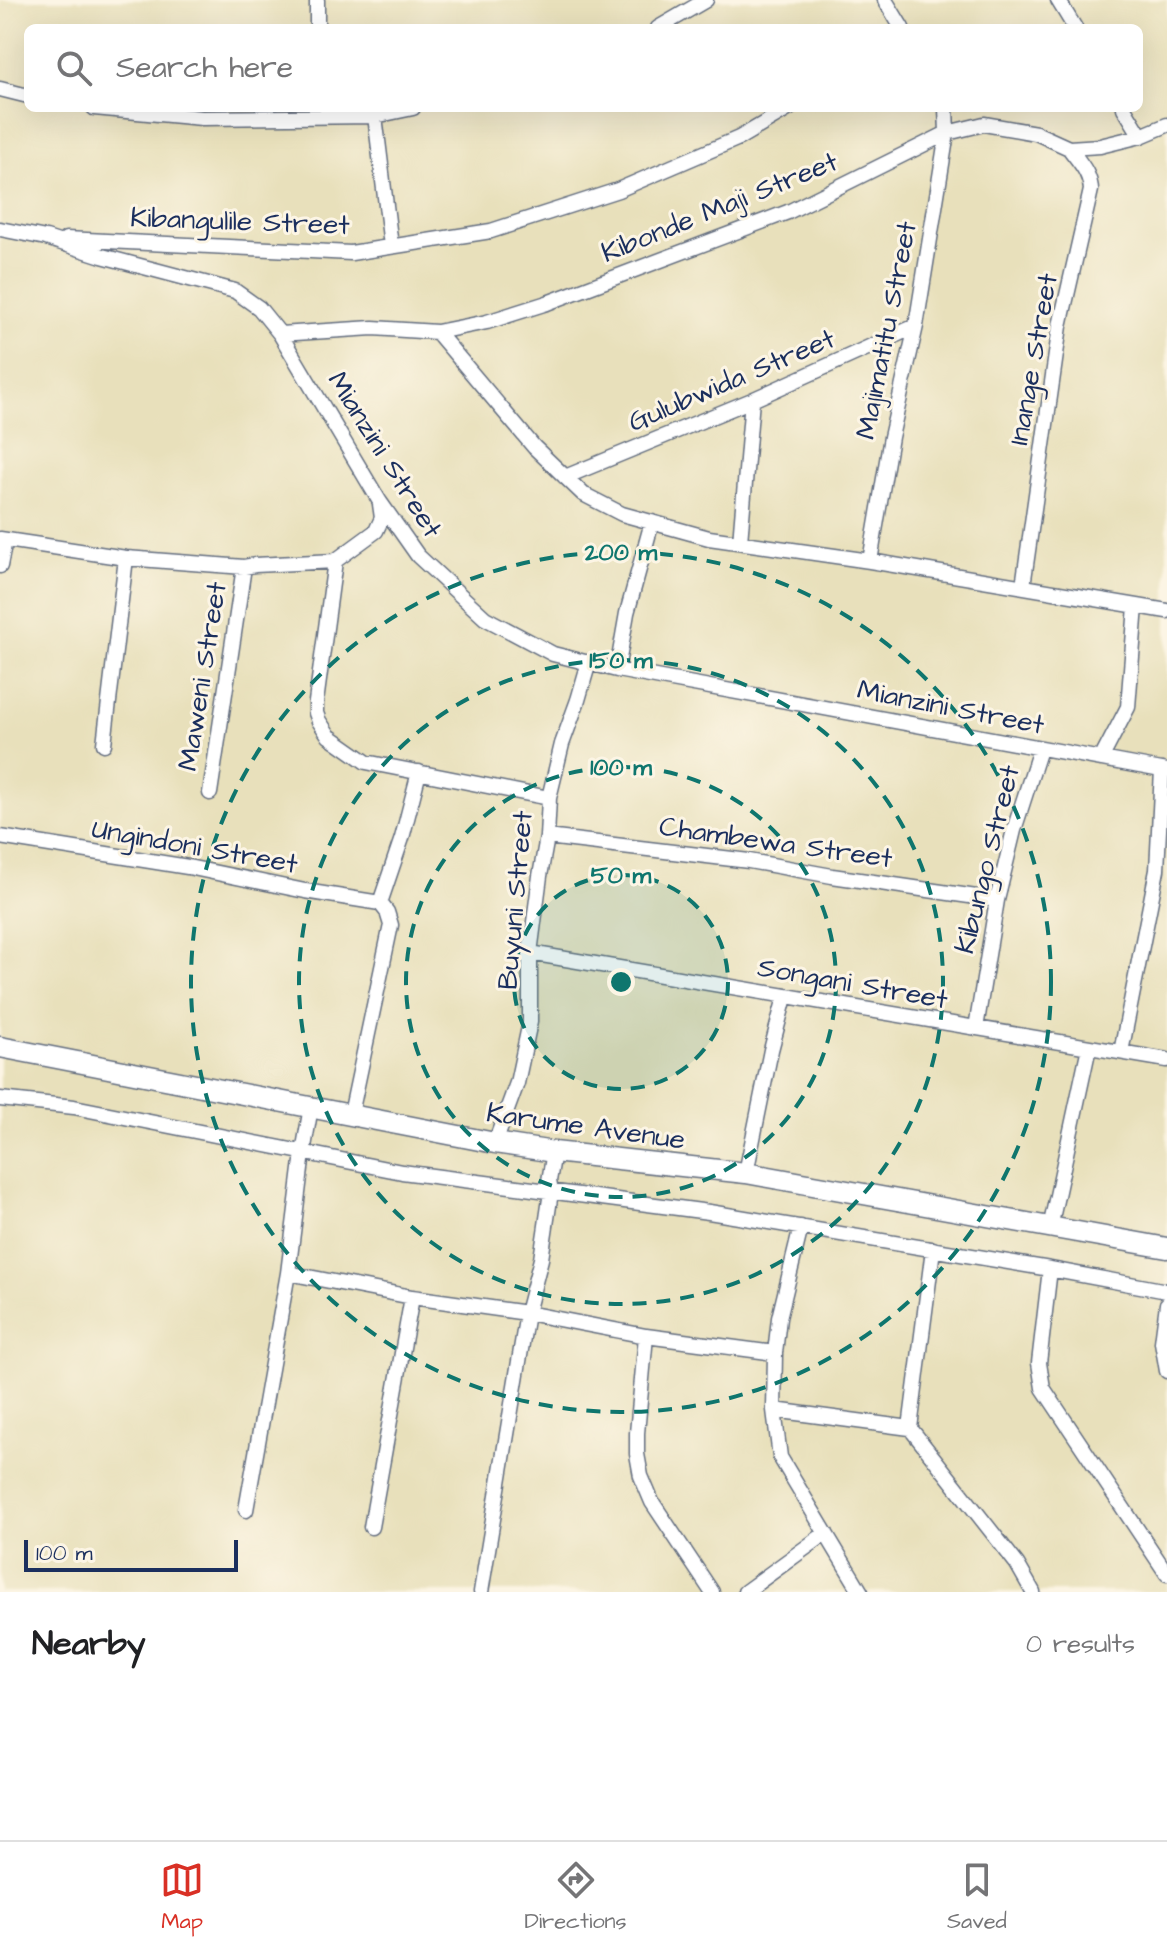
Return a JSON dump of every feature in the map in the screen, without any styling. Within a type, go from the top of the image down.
[{"type":"main road","name":"Karume Avenue","points":[[0,1047],[310,1112],[351,1114],[553,1158],[746,1173],[1167,1248]]},
{"type":"street","points":[[317,0],[317,24]]},
{"type":"street","points":[[665,24],[706,0]]},
{"type":"street","points":[[885,0],[900,24]]},
{"type":"street","points":[[1058,0],[1073,24]]},
{"type":"street","points":[[0,89],[24,95]]},
{"type":"street","points":[[137,112],[202,118],[316,113],[375,116],[394,112]]},
{"type":"street","name":"Kibangulile Street","points":[[46,238],[351,253],[491,231],[618,190],[739,138],[783,112]]},
{"type":"street","name":"Majimatitu Street","points":[[870,561],[891,437],[916,326],[947,133],[946,112]]},
{"type":"street","points":[[1126,112],[1141,136]]},
{"type":"street","points":[[375,116],[391,246]]},
{"type":"street","name":"Kibonde Maji Street","points":[[280,334],[373,328],[437,332],[487,322],[547,303],[788,212],[947,133],[984,124],[1036,133],[1069,148],[1100,146],[1141,136],[1167,125]]},
{"type":"street","name":"Inange Street","points":[[1023,586],[1060,326],[1091,190],[1087,172],[1069,148]]},
{"type":"street","name":"Mianzini Street","points":[[0,229],[46,238],[235,291],[259,308],[280,334],[380,502],[418,556],[485,618],[553,654],[617,670],[1165,770]]},
{"type":"street","name":"Gulubwida Street","points":[[565,477],[752,400],[916,326]]},
{"type":"street","points":[[437,332],[534,447],[583,494],[622,514],[709,538],[870,561],[1167,611]]},
{"type":"street","points":[[740,542],[752,400]]},
{"type":"street","points":[[0,566],[2,539],[126,558],[244,567],[335,561],[376,531],[382,518],[380,502]]},
{"type":"street","points":[[617,670],[627,613],[652,522]]},
{"type":"street","points":[[104,744],[126,558]]},
{"type":"street","points":[[335,561],[316,702],[319,721],[329,736],[366,762],[549,798]]},
{"type":"street","name":"Maweni Street","points":[[210,793],[244,567]]},
{"type":"street","points":[[1101,759],[1128,707],[1136,606]]},
{"type":"street","name":"Buyuni Street","points":[[495,1143],[517,1083],[530,1022],[530,953],[547,837],[549,798],[562,744],[589,662]]},
{"type":"street","name":"Kibungo Street","points":[[976,1028],[997,900],[1014,830],[1040,749]]},
{"type":"street","points":[[1121,1052],[1157,870],[1165,770]]},
{"type":"street","points":[[351,1114],[391,925],[380,903],[402,838],[419,772]]},
{"type":"street","name":"Ungindoni Street","points":[[0,837],[188,867],[380,903]]},
{"type":"street","name":"Chambewa Street","points":[[547,837],[749,861],[997,900]]},
{"type":"street","name":"Songani Street","points":[[530,953],[1167,1060]]},
{"type":"street","points":[[746,1173],[785,997]]},
{"type":"street","points":[[1050,1228],[1089,1047]]},
{"type":"street","points":[[0,1099],[74,1107],[402,1172],[550,1186],[1167,1291]]},
{"type":"street","points":[[246,1510],[288,1273],[310,1112]]},
{"type":"street","points":[[481,1592],[527,1313],[541,1259],[553,1158]]},
{"type":"street","points":[[801,1227],[779,1318],[775,1353],[774,1410],[780,1457],[861,1592]]},
{"type":"street","points":[[910,1428],[933,1249]]},
{"type":"street","points":[[1050,1269],[1039,1363],[1043,1388],[1167,1574]]},
{"type":"street","points":[[288,1273],[646,1336],[775,1353]]},
{"type":"street","points":[[371,1527],[412,1297]]},
{"type":"street","points":[[1167,1304],[1162,1342],[1167,1371]]},
{"type":"street","points":[[646,1336],[637,1433],[641,1476],[652,1502],[712,1592]]},
{"type":"street","points":[[774,1410],[910,1428],[1017,1564],[1033,1592]]},
{"type":"street","points":[[745,1592],[826,1533]]}]
